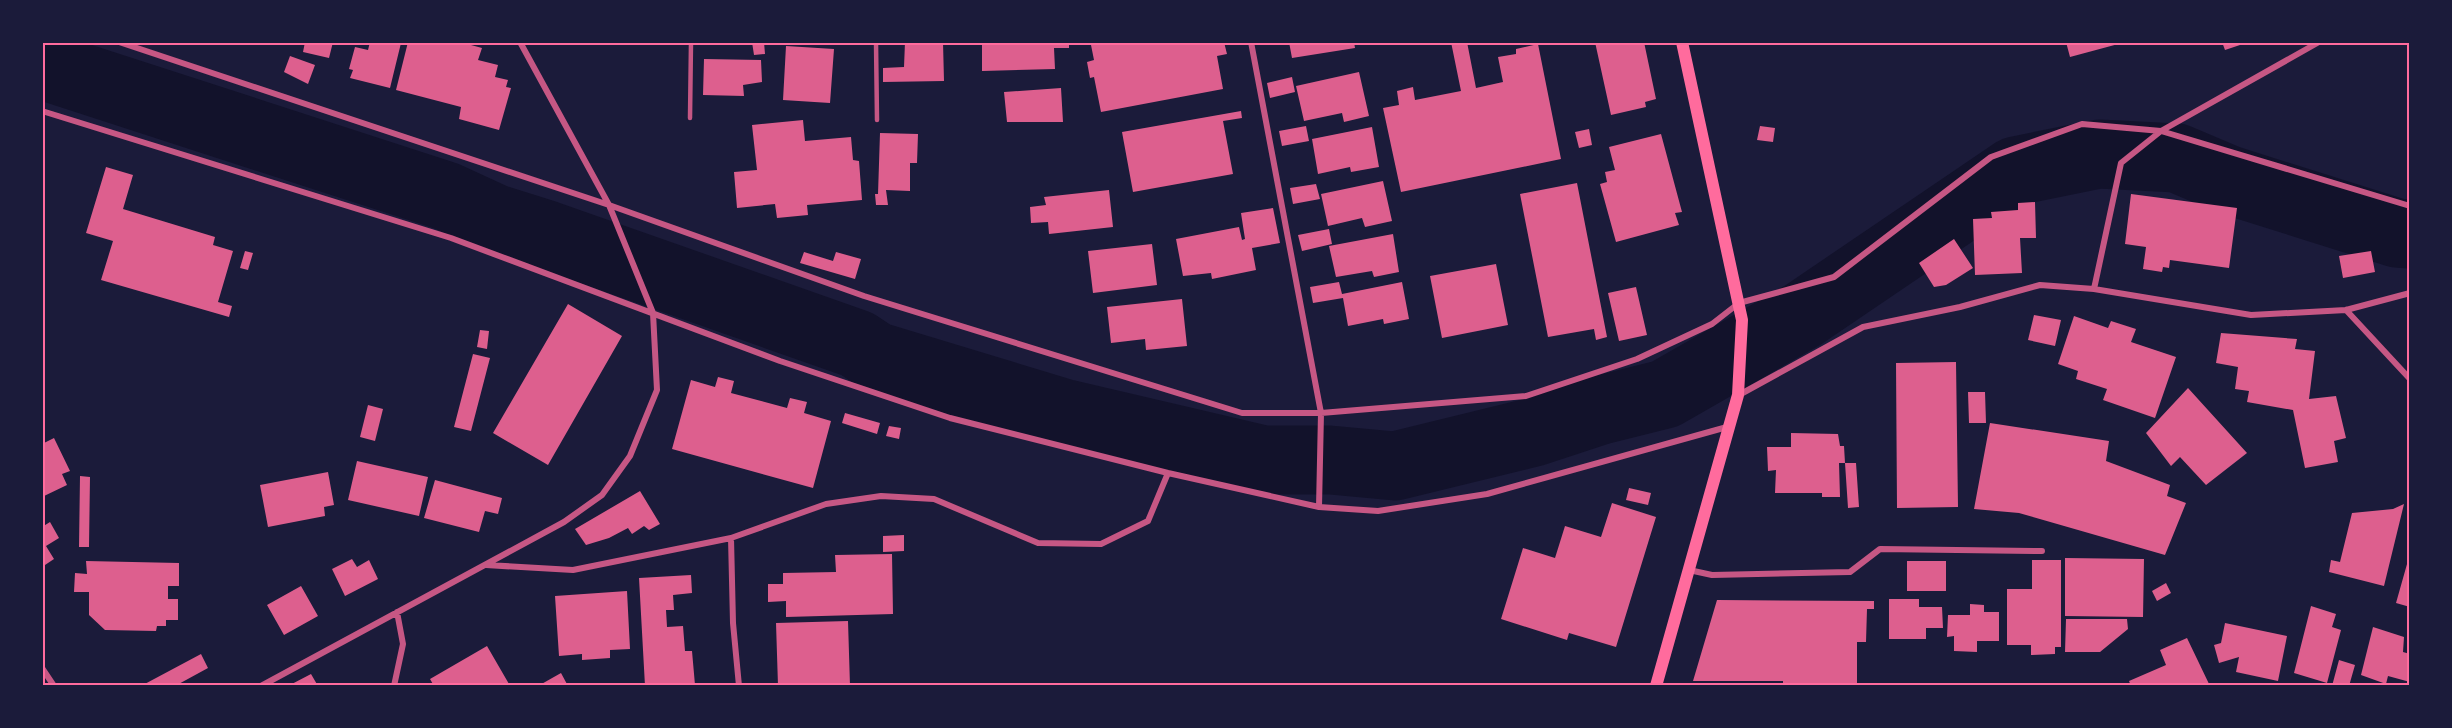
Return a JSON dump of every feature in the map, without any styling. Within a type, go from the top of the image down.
[{"type":"main road","points":[[1656,686],[1727,427],[1738,395],[1742,320],[1682,42]]},
{"type":"street","points":[[119,42],[609,205],[864,296],[1242,413],[1321,413],[1526,396],[1637,359],[1712,324],[1739,303],[1834,277],[1991,157],[2082,124],[2161,131],[2410,206]]},
{"type":"street","points":[[261,686],[564,522],[602,495],[630,456],[657,390],[653,313],[609,205],[520,42]]},
{"type":"street","points":[[1251,42],[1321,413],[1319,507]]},
{"type":"street","points":[[2094,289],[2121,163],[2161,131],[2319,42]]},
{"type":"street","points":[[42,111],[451,238],[780,361],[950,418],[1168,473],[1319,507],[1378,511],[1487,494],[1727,427]]},
{"type":"street","points":[[1738,395],[1863,327],[1960,307],[2040,285],[2094,289],[2251,315],[2346,310],[2410,293]]},
{"type":"street","points":[[2346,310],[2410,379]]},
{"type":"street","points":[[485,565],[573,570],[731,538],[826,504],[881,496],[934,499],[1038,543],[1101,544],[1148,521],[1168,473]]},
{"type":"street","points":[[731,538],[733,622],[740,686]]},
{"type":"street","points":[[1688,570],[1712,575],[1850,572],[1880,549],[2042,552]]},
{"type":"street","points":[[394,686],[403,644],[397,612]]},
{"type":"street","points":[[42,668],[54,686]]},
{"type":"lane","points":[[690,118],[691,42]]},
{"type":"lane","points":[[876,42],[877,120]]},
{"type":"building","points":[[305,42],[333,42],[329,58],[303,52]]},
{"type":"building","points":[[370,42],[401,43],[390,88],[350,78],[353,70],[349,69],[355,47],[368,50]]},
{"type":"building","points":[[408,42],[460,42],[482,48],[478,60],[498,65],[495,77],[508,80],[506,87],[511,88],[499,130],[459,119],[461,107],[396,90]]},
{"type":"building","points":[[752,42],[764,42],[765,54],[754,55]]},
{"type":"building","points":[[905,42],[943,42],[944,81],[883,82],[883,68],[904,67]]},
{"type":"building","points":[[982,42],[1069,42],[1069,48],[1054,48],[1055,69],[982,71]]},
{"type":"building","points":[[1106,42],[1224,42],[1227,54],[1217,56],[1223,89],[1101,112],[1094,77],[1090,78],[1087,62],[1094,60],[1091,45]]},
{"type":"building","points":[[1289,42],[1354,42],[1355,48],[1292,58]]},
{"type":"building","points":[[1451,42],[1467,42],[1476,88],[1503,82],[1498,57],[1516,54],[1516,49],[1538,44],[1561,159],[1401,192],[1383,108],[1399,105],[1397,91],[1413,87],[1415,100],[1461,91]]},
{"type":"building","points":[[1595,42],[1644,42],[1656,99],[1645,102],[1646,107],[1611,115]]},
{"type":"building","points":[[2066,42],[2122,42],[2122,43],[2070,57]]},
{"type":"building","points":[[2222,42],[2239,42],[2240,45],[2225,50]]},
{"type":"building","points":[[786,46],[834,49],[830,103],[783,100]]},
{"type":"building","points":[[290,56],[315,65],[308,84],[284,72]]},
{"type":"building","points":[[704,59],[761,60],[762,82],[743,85],[744,96],[703,95]]},
{"type":"building","points":[[1359,72],[1369,116],[1344,122],[1342,113],[1304,121],[1296,86]]},
{"type":"building","points":[[1292,77],[1295,92],[1270,98],[1267,83]]},
{"type":"building","points":[[1061,88],[1063,122],[1007,122],[1004,92]]},
{"type":"building","points":[[1241,111],[1242,118],[1223,121],[1233,174],[1133,192],[1122,132]]},
{"type":"building","points":[[803,120],[805,141],[851,137],[853,160],[859,161],[862,200],[807,205],[808,215],[777,218],[775,204],[737,208],[734,172],[757,170],[752,125]]},
{"type":"building","points":[[1306,126],[1309,141],[1282,146],[1279,131]]},
{"type":"building","points":[[1760,126],[1775,128],[1773,142],[1757,140]]},
{"type":"building","points":[[1372,127],[1379,167],[1351,172],[1350,167],[1318,174],[1312,139]]},
{"type":"building","points":[[1589,129],[1592,145],[1579,148],[1575,132]]},
{"type":"building","points":[[880,133],[918,134],[917,163],[910,163],[910,191],[886,190],[888,205],[876,205]]},
{"type":"building","points":[[1661,134],[1682,212],[1675,213],[1679,225],[1616,242],[1600,184],[1607,182],[1605,172],[1615,170],[1609,147]]},
{"type":"building","points":[[106,167],[133,175],[123,209],[215,237],[213,245],[233,251],[218,302],[232,306],[229,317],[101,280],[113,241],[86,233]]},
{"type":"building","points":[[1383,181],[1392,221],[1365,227],[1362,218],[1328,226],[1321,194]]},
{"type":"building","points":[[1577,183],[1607,337],[1596,340],[1594,329],[1548,337],[1520,194]]},
{"type":"building","points":[[1316,184],[1320,199],[1293,204],[1290,188]]},
{"type":"building","points":[[1109,190],[1113,227],[1049,234],[1048,222],[1031,223],[1030,207],[1046,205],[1044,197]]},
{"type":"building","points":[[2131,194],[2237,208],[2229,268],[2170,260],[2169,268],[2163,267],[2162,272],[2143,269],[2146,247],[2125,244]]},
{"type":"building","points":[[2035,202],[2036,238],[2020,238],[2022,273],[1975,275],[1973,219],[1992,218],[1991,212],[2018,210],[2018,203]]},
{"type":"building","points":[[1273,208],[1280,243],[1252,248],[1256,270],[1212,279],[1211,273],[1183,276],[1176,239],[1239,227],[1242,240],[1245,239],[1241,213]]},
{"type":"building","points":[[1329,229],[1332,244],[1302,251],[1298,235]]},
{"type":"building","points":[[1393,234],[1399,272],[1374,277],[1372,271],[1336,277],[1329,246]]},
{"type":"building","points":[[1954,239],[1973,268],[1946,285],[1934,287],[1919,263]]},
{"type":"building","points":[[1152,244],[1157,285],[1093,293],[1088,251]]},
{"type":"building","points":[[245,251],[253,253],[248,270],[240,268]]},
{"type":"building","points":[[2371,251],[2375,272],[2343,278],[2339,256]]},
{"type":"building","points":[[804,252],[833,261],[836,252],[861,259],[855,279],[800,263]]},
{"type":"building","points":[[1496,264],[1508,325],[1442,338],[1430,276]]},
{"type":"building","points":[[1339,282],[1342,294],[1402,282],[1409,319],[1384,324],[1383,319],[1348,326],[1343,298],[1313,303],[1310,287]]},
{"type":"building","points":[[1636,287],[1647,335],[1619,341],[1608,293]]},
{"type":"building","points":[[1182,299],[1187,346],[1146,350],[1145,339],[1111,343],[1107,307]]},
{"type":"building","points":[[568,304],[622,336],[548,465],[493,433]]},
{"type":"building","points":[[2034,315],[2061,320],[2055,346],[2028,340]]},
{"type":"building","points":[[2074,316],[2108,328],[2111,321],[2136,329],[2131,342],[2176,357],[2155,418],[2103,400],[2107,389],[2076,379],[2078,371],[2058,364]]},
{"type":"building","points":[[480,330],[489,331],[487,349],[477,347]]},
{"type":"building","points":[[2221,333],[2297,339],[2295,349],[2315,351],[2309,399],[2336,396],[2346,438],[2334,441],[2338,462],[2305,468],[2293,410],[2247,402],[2249,391],[2235,389],[2238,367],[2216,363]]},
{"type":"building","points":[[473,354],[490,358],[471,431],[454,427]]},
{"type":"building","points":[[1956,362],[1958,507],[1897,508],[1896,363]]},
{"type":"building","points":[[718,377],[734,381],[731,393],[787,408],[790,398],[807,402],[804,413],[831,421],[813,488],[672,449],[691,380],[715,387]]},
{"type":"building","points":[[2188,388],[2247,453],[2206,485],[2180,457],[2171,466],[2146,433]]},
{"type":"building","points":[[1968,392],[1985,392],[1986,423],[1969,423]]},
{"type":"building","points":[[368,405],[383,409],[375,441],[360,437]]},
{"type":"building","points":[[845,413],[880,423],[877,434],[842,423]]},
{"type":"building","points":[[1990,423],[2109,441],[2106,461],[2170,485],[2167,496],[2186,503],[2165,555],[2019,513],[1974,509]]},
{"type":"building","points":[[889,426],[901,428],[899,439],[886,436]]},
{"type":"building","points":[[1791,433],[1838,434],[1840,446],[1844,446],[1845,463],[1839,463],[1840,497],[1822,497],[1822,493],[1775,493],[1776,470],[1768,471],[1767,447],[1791,447]]},
{"type":"building","points":[[54,438],[70,471],[62,474],[67,485],[42,497],[42,444]]},
{"type":"building","points":[[357,461],[428,477],[419,516],[348,500]]},
{"type":"building","points":[[1845,463],[1856,463],[1859,507],[1848,508]]},
{"type":"building","points":[[328,472],[334,505],[324,507],[325,516],[268,527],[260,485]]},
{"type":"building","points":[[80,476],[90,477],[89,547],[79,547]]},
{"type":"building","points":[[435,480],[502,498],[498,514],[485,511],[479,532],[424,518]]},
{"type":"building","points":[[1629,488],[1651,493],[1648,505],[1626,500]]},
{"type":"building","points":[[640,491],[660,524],[649,530],[644,526],[632,534],[628,528],[609,538],[586,545],[575,529]]},
{"type":"building","points":[[1612,503],[1656,517],[1616,647],[1569,633],[1567,640],[1501,619],[1523,548],[1555,558],[1565,526],[1601,537]]},
{"type":"building","points":[[2404,504],[2384,586],[2329,572],[2331,560],[2340,562],[2352,513],[2393,509]]},
{"type":"building","points":[[50,522],[59,538],[46,546],[54,559],[42,567],[42,527]]},
{"type":"building","points":[[904,535],[904,551],[883,552],[883,536]]},
{"type":"building","points":[[892,554],[893,614],[786,617],[786,601],[768,602],[768,584],[783,584],[783,573],[836,572],[835,555]]},
{"type":"building","points":[[2410,557],[2410,607],[2396,603]]},
{"type":"building","points":[[2065,558],[2144,559],[2143,617],[2065,616]]},
{"type":"building","points":[[352,559],[357,567],[369,560],[378,579],[345,596],[332,569]]},
{"type":"building","points":[[2032,560],[2061,560],[2061,647],[2055,647],[2055,654],[2031,655],[2031,645],[2007,645],[2007,589],[2032,589]]},
{"type":"building","points":[[86,561],[179,563],[179,586],[168,586],[168,599],[178,599],[178,620],[166,620],[166,626],[157,626],[156,631],[105,630],[89,615],[89,592],[74,592],[75,573],[87,574]]},
{"type":"building","points":[[1907,561],[1946,561],[1946,591],[1907,591]]},
{"type":"building","points":[[691,575],[692,593],[673,595],[674,610],[666,610],[667,627],[683,626],[685,651],[692,651],[695,685],[645,686],[639,578]]},
{"type":"building","points":[[2166,583],[2171,593],[2157,601],[2152,591]]},
{"type":"building","points":[[301,586],[318,616],[284,635],[267,605]]},
{"type":"building","points":[[627,591],[630,649],[610,650],[610,658],[582,660],[582,654],[559,656],[555,596]]},
{"type":"building","points":[[1889,599],[1919,599],[1919,607],[1942,607],[1943,628],[1926,628],[1926,639],[1889,639]]},
{"type":"building","points":[[1717,600],[1874,601],[1874,609],[1867,609],[1866,642],[1857,642],[1857,686],[1783,686],[1783,681],[1693,681]]},
{"type":"building","points":[[1970,604],[1984,605],[1984,612],[1999,612],[1999,641],[1977,641],[1977,652],[1954,651],[1954,636],[1947,637],[1948,615],[1970,615]]},
{"type":"building","points":[[2311,606],[2336,614],[2332,627],[2341,630],[2327,683],[2294,673]]},
{"type":"building","points":[[2066,619],[2127,619],[2128,629],[2100,652],[2065,652]]},
{"type":"building","points":[[848,621],[850,686],[778,686],[776,623]]},
{"type":"building","points":[[2225,623],[2287,636],[2278,681],[2236,672],[2239,657],[2219,663],[2214,645],[2221,643]]},
{"type":"building","points":[[2373,627],[2404,637],[2403,652],[2410,654],[2410,682],[2388,676],[2386,684],[2361,675]]},
{"type":"building","points":[[2187,638],[2210,686],[2131,686],[2129,681],[2166,665],[2160,650]]},
{"type":"building","points":[[487,646],[509,684],[505,686],[434,686],[430,679]]},
{"type":"building","points":[[201,654],[208,668],[175,686],[141,686]]},
{"type":"building","points":[[2339,660],[2355,665],[2349,686],[2332,686]]},
{"type":"building","points":[[561,673],[568,686],[538,686]]},
{"type":"building","points":[[311,674],[318,686],[288,686]]},
{"type":"waterway","points":[[42,65],[446,196],[496,219],[857,344],[875,356],[1063,413],[1264,460],[1330,460],[1395,466],[1534,432],[1601,410],[1665,394],[1803,315],[2015,171],[2099,154],[2177,158],[2229,180],[2397,233],[2410,234]]}]
